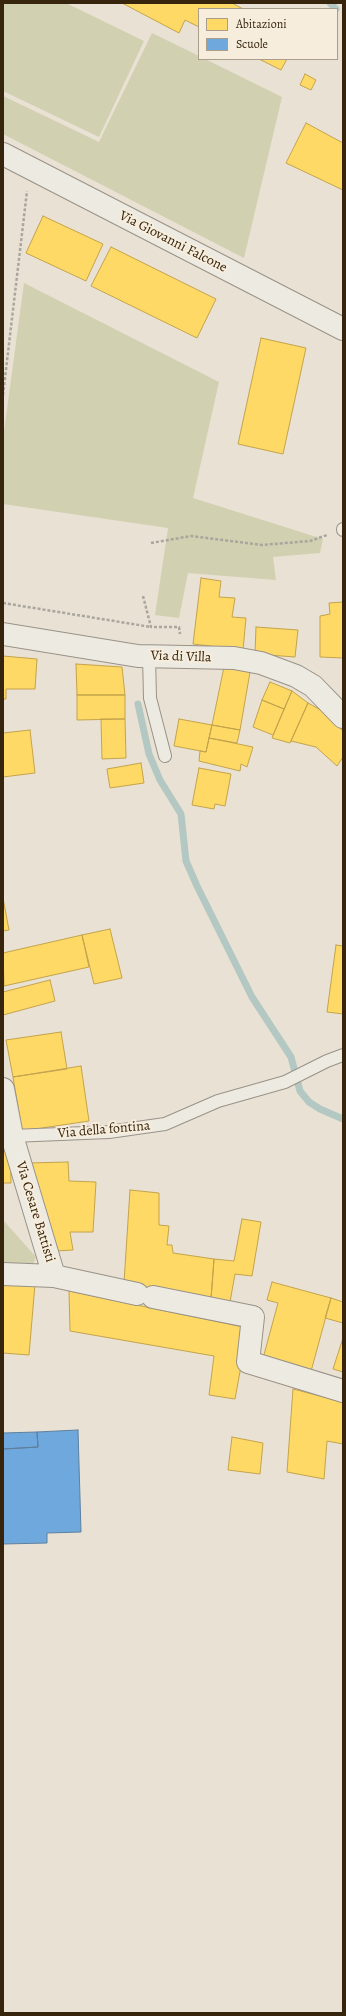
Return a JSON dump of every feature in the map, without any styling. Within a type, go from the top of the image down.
[{"type":"street","name":"Via Giovanni Falcone","points":[[3,154],[343,329]]},
{"type":"street","name":"Via di Villa","points":[[3,634],[149,656],[234,658],[261,663],[296,676],[313,686],[343,717]]},
{"type":"street","name":"Via Cesare Battisti","points":[[3,1089],[12,1136],[54,1276],[145,1296],[253,1317],[248,1362],[343,1391]]},
{"type":"street","points":[[3,1274],[54,1276]]},
{"type":"lane","points":[[149,656],[150,698],[165,756]]},
{"type":"lane","name":"Via della fontina","points":[[12,1136],[108,1132],[165,1124],[218,1101],[285,1082],[343,1055]]},
{"type":"path","points":[[3,395],[29,168]]},
{"type":"path","points":[[151,543],[191,536],[262,545],[310,541],[343,530]]},
{"type":"path","points":[[143,596],[151,627]]},
{"type":"path","points":[[3,603],[151,627],[180,627],[180,657]]},
{"type":"green space","points":[[3,3],[66,3],[144,41],[99,137],[3,91]]},
{"type":"green space","points":[[152,33],[198,56],[198,60],[207,60],[282,97],[244,258],[3,134],[3,96],[99,142]]},
{"type":"green space","points":[[24,283],[219,382],[193,498],[323,539],[320,553],[273,557],[276,580],[188,573],[179,618],[155,615],[168,528],[3,504],[3,439]]},
{"type":"green space","points":[[3,1220],[36,1257],[33,1264],[3,1262]]},
{"type":"building: Abitazioni","points":[[122,3],[232,3],[241,8],[198,8],[198,26],[185,20],[179,33]]},
{"type":"building: Abitazioni","points":[[261,60],[286,60],[281,70]]},
{"type":"building: Abitazioni","points":[[305,74],[316,80],[311,90],[300,85]]},
{"type":"building: Abitazioni","points":[[306,123],[343,143],[343,190],[286,163]]},
{"type":"building: Abitazioni","points":[[43,216],[103,244],[86,281],[26,253]]},
{"type":"building: Abitazioni","points":[[111,247],[216,299],[197,338],[91,286]]},
{"type":"building: Abitazioni","points":[[261,338],[306,348],[283,454],[238,444]]},
{"type":"building: Abitazioni","points":[[201,578],[221,581],[219,597],[235,598],[232,617],[246,618],[243,650],[193,644]]},
{"type":"building: Abitazioni","points":[[343,602],[343,658],[320,657],[320,616],[330,614],[329,603]]},
{"type":"building: Abitazioni","points":[[256,627],[298,630],[295,657],[255,654]]},
{"type":"building: Abitazioni","points":[[3,656],[37,659],[35,689],[6,689],[6,699],[3,699]]},
{"type":"building: Abitazioni","points":[[76,664],[122,667],[125,695],[77,695]]},
{"type":"building: Abitazioni","points":[[224,667],[250,672],[240,730],[212,725]]},
{"type":"building: Abitazioni","points":[[270,682],[292,691],[284,709],[262,700]]},
{"type":"building: Abitazioni","points":[[292,691],[308,703],[290,743],[272,738]]},
{"type":"building: Abitazioni","points":[[77,695],[125,695],[125,719],[77,720]]},
{"type":"building: Abitazioni","points":[[262,700],[284,709],[273,735],[253,727]]},
{"type":"building: Abitazioni","points":[[308,703],[328,714],[332,721],[343,731],[343,757],[337,766],[316,747],[291,741]]},
{"type":"building: Abitazioni","points":[[101,719],[125,719],[126,758],[102,759]]},
{"type":"building: Abitazioni","points":[[179,719],[212,725],[206,752],[174,746]]},
{"type":"building: Abitazioni","points":[[212,725],[240,730],[237,743],[209,738]]},
{"type":"building: Abitazioni","points":[[30,730],[35,773],[3,777],[3,733]]},
{"type":"building: Abitazioni","points":[[209,738],[253,747],[247,767],[241,764],[240,771],[199,761],[200,751],[206,752]]},
{"type":"building: Abitazioni","points":[[141,763],[144,783],[110,788],[107,769]]},
{"type":"building: Abitazioni","points":[[199,768],[231,774],[225,806],[215,804],[214,809],[192,805]]},
{"type":"building: Abitazioni","points":[[3,898],[9,930],[3,931]]},
{"type":"building: Abitazioni","points":[[110,929],[122,978],[94,984],[82,935]]},
{"type":"building: Abitazioni","points":[[82,935],[89,967],[4,986],[3,953]]},
{"type":"building: Abitazioni","points":[[336,945],[343,946],[343,1014],[327,1012]]},
{"type":"building: Abitazioni","points":[[50,980],[55,1001],[3,1015],[3,992]]},
{"type":"building: Abitazioni","points":[[61,1032],[67,1069],[13,1077],[6,1040]]},
{"type":"building: Abitazioni","points":[[81,1066],[89,1121],[22,1131],[13,1077]]},
{"type":"building: Abitazioni","points":[[3,1141],[10,1142],[11,1183],[3,1183]]},
{"type":"building: Abitazioni","points":[[68,1162],[69,1181],[96,1182],[93,1232],[70,1232],[73,1250],[56,1251],[29,1163]]},
{"type":"building: Abitazioni","points":[[130,1190],[159,1193],[159,1225],[169,1226],[167,1245],[172,1245],[173,1253],[214,1259],[211,1299],[124,1283]]},
{"type":"building: Abitazioni","points":[[242,1219],[261,1222],[252,1276],[235,1274],[230,1302],[211,1299],[214,1259],[234,1261]]},
{"type":"building: Abitazioni","points":[[3,1282],[35,1284],[29,1355],[3,1353]]},
{"type":"building: Abitazioni","points":[[272,1282],[331,1298],[310,1375],[262,1362],[278,1303],[267,1300]]},
{"type":"building: Abitazioni","points":[[69,1291],[248,1328],[235,1399],[209,1395],[214,1356],[70,1331]]},
{"type":"building: Abitazioni","points":[[331,1298],[343,1302],[343,1323],[325,1318]]},
{"type":"building: Abitazioni","points":[[343,1338],[343,1372],[333,1369]]},
{"type":"building: Abitazioni","points":[[293,1389],[343,1402],[343,1444],[327,1441],[324,1479],[287,1472]]},
{"type":"building: Abitazioni","points":[[232,1437],[263,1443],[260,1474],[228,1470]]},
{"type":"building: Scuole","points":[[78,1430],[81,1532],[47,1533],[47,1543],[3,1544],[3,1449],[38,1447],[37,1432]]},
{"type":"building: Scuole","points":[[37,1432],[38,1447],[3,1449],[3,1433]]},
{"type":"waterway","points":[[330,3],[335,8]]},
{"type":"waterway","points":[[138,704],[149,754],[160,780],[181,814],[186,861],[197,886],[252,997],[291,1057],[300,1091],[309,1102],[320,1109],[343,1119]]}]
